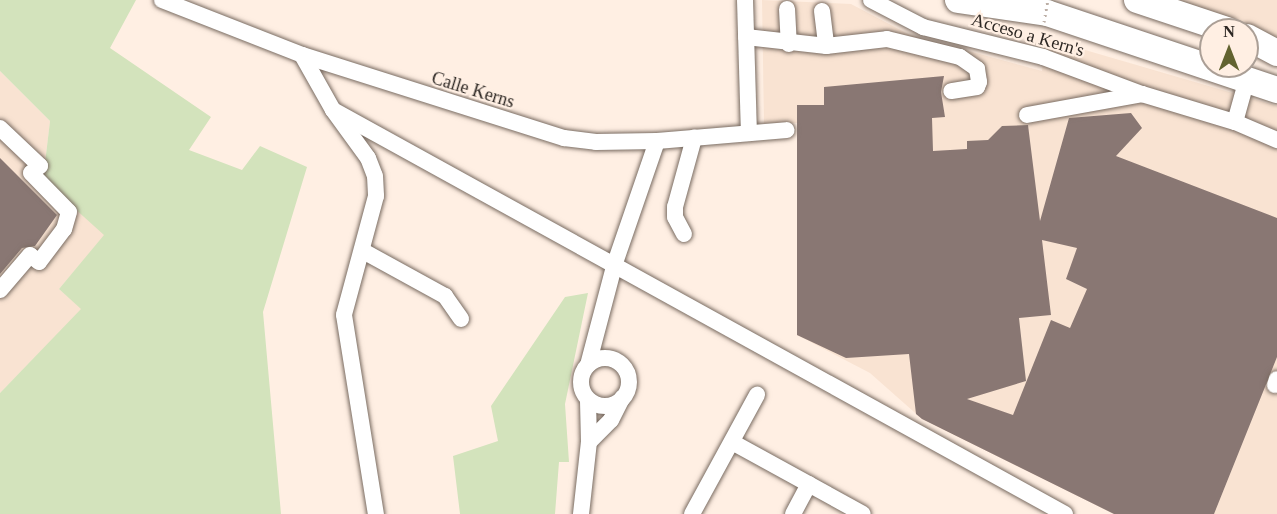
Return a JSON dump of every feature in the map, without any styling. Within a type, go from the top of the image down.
[{"type":"highway","points":[[958,0],[1047,13],[1277,90]]},
{"type":"highway","points":[[1144,1],[1199,20]]},
{"type":"highway","points":[[1259,43],[1277,53]]},
{"type":"street","name":"Calle Kerns","points":[[162,0],[302,55],[564,138],[596,142],[657,141],[787,130]]},
{"type":"street","points":[[745,0],[749,133]]},
{"type":"street","name":"Acceso a Kern's","points":[[871,0],[923,27],[1043,57],[1142,94],[1234,122],[1277,140]]},
{"type":"street","points":[[787,9],[789,44]]},
{"type":"street","points":[[822,12],[826,46]]},
{"type":"street","points":[[746,36],[789,44],[826,46],[887,39],[960,57],[977,69],[979,82],[977,87],[951,91]]},
{"type":"street","points":[[302,55],[333,110],[368,158],[375,176],[376,196],[344,315],[376,514]]},
{"type":"street","points":[[1234,122],[1247,79]]},
{"type":"street","points":[[1027,114],[1142,94]]},
{"type":"street","points":[[333,110],[615,263],[1065,514]]},
{"type":"street","points":[[0,128],[40,166],[31,172],[69,212],[64,229],[39,262],[30,255],[0,290]]},
{"type":"street","points":[[684,234],[675,217],[675,207],[694,138]]},
{"type":"street","points":[[581,514],[589,442],[588,400],[581,383],[598,331],[615,263],[657,141]]},
{"type":"street","points":[[363,250],[445,296],[461,319]]},
{"type":"street","points":[[589,442],[611,420],[629,381],[621,364],[598,331]]},
{"type":"street","points":[[588,365],[604,358],[621,364]]},
{"type":"street","points":[[692,514],[757,395]]},
{"type":"street","points":[[588,400],[606,406],[622,398]]},
{"type":"street","points":[[732,442],[862,514]]},
{"type":"street","points":[[793,514],[809,484]]},
{"type":"path","points":[[1044,22],[1048,0]]},
{"type":"shaded area","points":[[762,0],[851,4],[910,35],[1042,71],[1044,38],[1277,106],[1277,514],[1114,514],[922,419],[870,373],[797,335],[797,123],[764,123]]},
{"type":"shaded area","points":[[1175,0],[1277,0],[1277,43],[1259,36],[1259,18],[1216,18]]},
{"type":"shaded area","points":[[0,71],[50,121],[43,180],[105,235],[59,289],[82,309],[0,393]]},
{"type":"green space","points":[[0,0],[136,0],[110,48],[211,117],[189,150],[242,170],[260,146],[307,167],[263,312],[281,514],[0,514],[0,393],[81,309],[59,289],[104,235],[43,180],[50,121],[0,71]]},
{"type":"green space","points":[[588,293],[565,404],[569,462],[559,462],[555,514],[460,514],[453,456],[498,441],[491,406],[565,297]]},
{"type":"building","points":[[944,76],[941,92],[945,117],[932,118],[933,151],[967,149],[967,141],[988,140],[1002,126],[1028,125],[1040,221],[1069,118],[1131,113],[1142,128],[1116,156],[1277,218],[1277,357],[1214,514],[1114,514],[922,419],[916,414],[909,354],[846,358],[797,335],[797,105],[824,105],[824,87]],"holes":[[[1042,240],[1077,248],[1066,279],[1087,289],[1070,328],[1051,320],[1013,415],[967,399],[1026,381],[1019,318],[1051,315]]]},
{"type":"building","points":[[0,158],[57,215],[35,246],[22,248],[0,274]]}]
